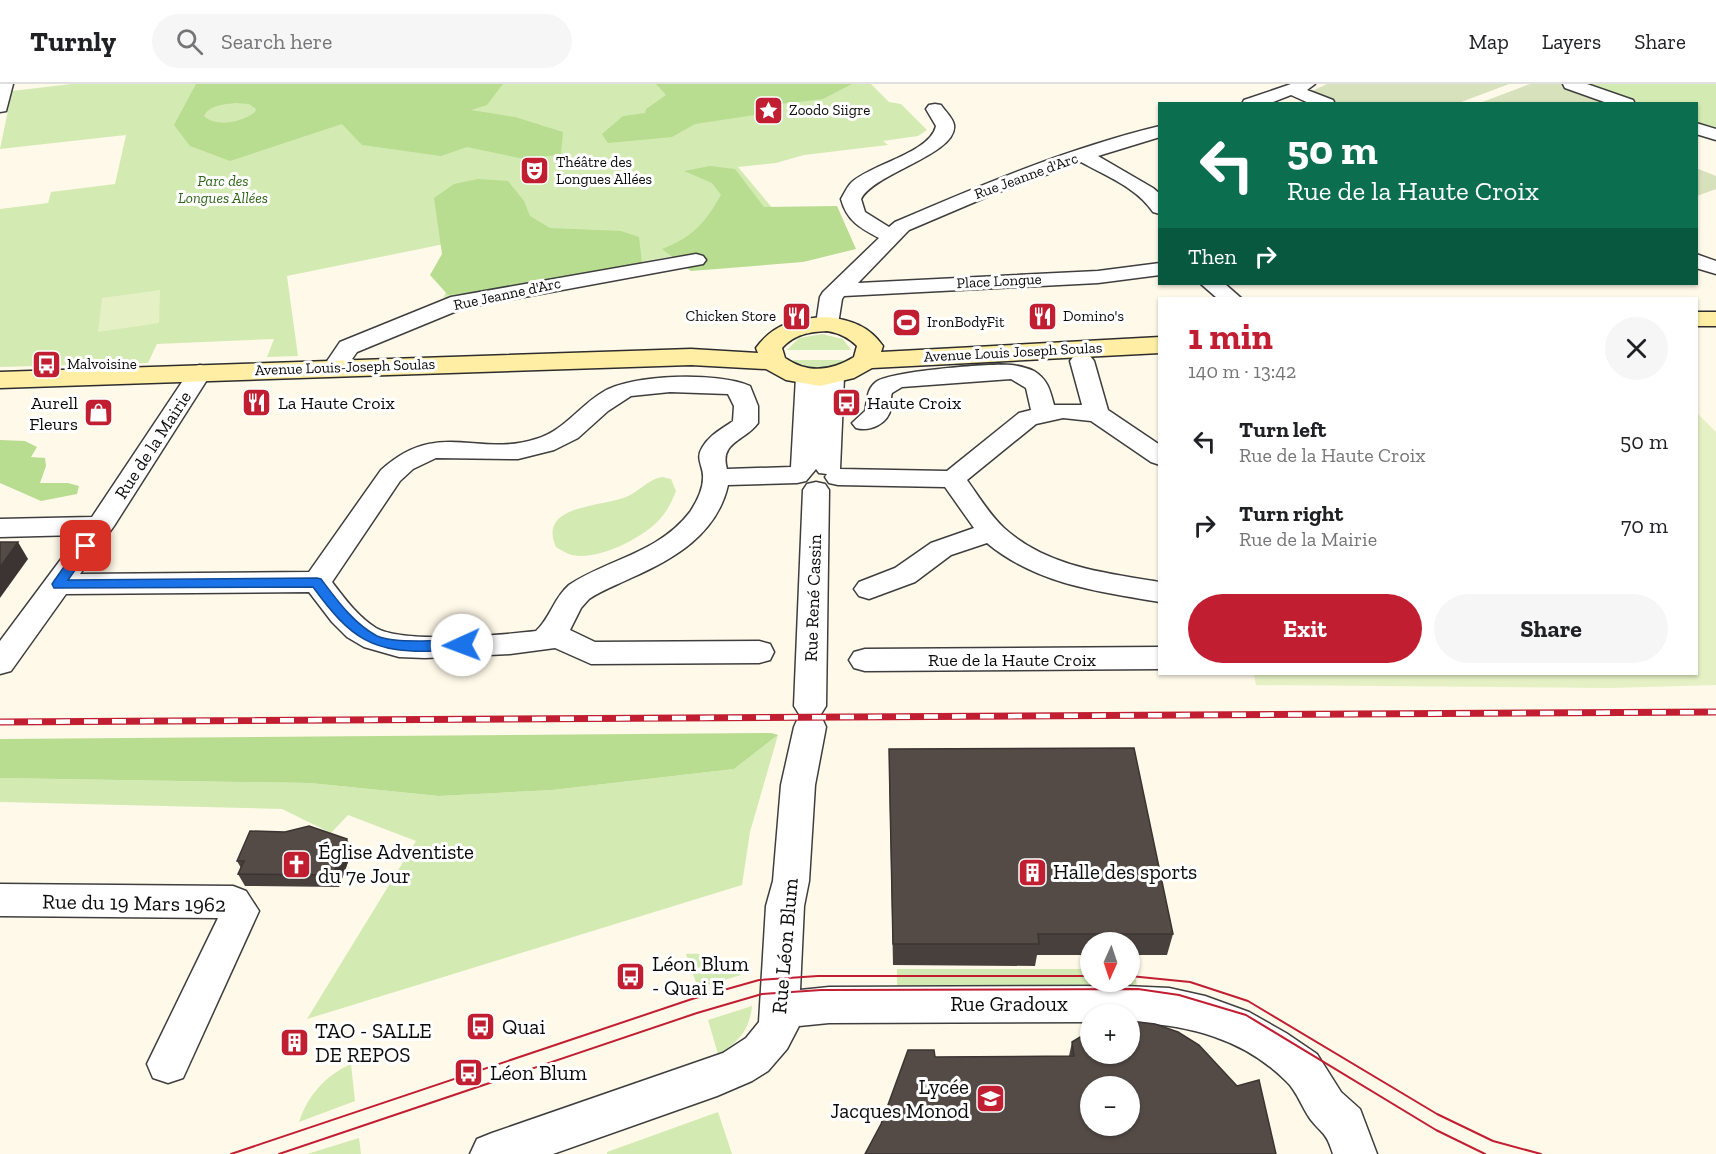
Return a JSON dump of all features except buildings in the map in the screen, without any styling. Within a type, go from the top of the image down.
[{"type":"main road","points":[[1698,320],[1716,319]]},
{"type":"main road","points":[[827,324],[857,332],[868,353],[853,370],[820,377],[784,370],[771,355],[780,334],[809,325],[827,324]]},
{"type":"main road","name":"Avenue Louis Joseph Soulas","points":[[868,353],[910,347],[1158,336]]},
{"type":"main road","name":"Avenue Louis Joseph Soulas","points":[[868,353],[1158,345]]},
{"type":"main road","name":"Avenue Louis-Joseph Soulas","points":[[0,380],[335,367],[771,355]]},
{"type":"street","points":[[0,107],[5,84]]},
{"type":"street","points":[[1571,84],[1621,102]]},
{"type":"street","points":[[1256,102],[1300,87],[1324,102]]},
{"type":"street","points":[[827,324],[828,304],[838,290],[893,233],[855,213],[852,203],[854,195],[859,186],[880,171],[926,151],[941,140],[945,129],[943,120],[935,109]]},
{"type":"street","points":[[1698,129],[1716,135]]},
{"type":"street","name":"Rue Jeanne d'Arc","points":[[893,233],[989,189],[1082,155],[1158,132]]},
{"type":"street","points":[[1082,155],[1143,189],[1158,204]]},
{"type":"street","name":"Rue Jeanne d'Arc","points":[[335,367],[348,347],[459,302],[696,260]]},
{"type":"street","points":[[1698,261],[1716,268]]},
{"type":"street","name":"Place Longue","points":[[838,290],[1098,277],[1158,269]]},
{"type":"street","points":[[1213,285],[1229,297]]},
{"type":"street","points":[[1082,361],[1097,414]]},
{"type":"street","name":"Rue de la Mairie","points":[[0,663],[100,526],[200,372]]},
{"type":"street","points":[[865,423],[876,414],[879,408],[878,396],[883,388],[891,383],[907,379],[1011,372],[1024,375],[1037,386],[1044,413]]},
{"type":"street","name":"Rue René Cassin","points":[[810,716],[820,377]]},
{"type":"street","points":[[638,386],[732,387],[741,392],[746,406],[745,423],[719,442],[711,453],[710,463],[717,477],[709,505],[685,536],[649,559],[588,586],[576,594],[567,605],[553,634],[545,640],[415,647],[393,645],[374,640],[360,631],[336,609],[317,582],[390,476],[400,464],[418,454],[437,449],[519,451],[548,444],[564,436],[608,397],[638,386]]},
{"type":"street","points":[[717,477],[817,476],[953,479],[1028,418],[1044,413],[1064,411],[1097,414],[1158,456]]},
{"type":"street","points":[[953,479],[992,532],[1006,545],[1044,566],[1088,580],[1158,592]]},
{"type":"street","points":[[0,528],[100,526]]},
{"type":"street","points":[[869,589],[905,575],[941,549],[992,532]]},
{"type":"street","points":[[58,584],[317,582]]},
{"type":"street","points":[[553,634],[591,653],[759,652]]},
{"type":"street","name":"Rue de la Haute Croix","points":[[865,660],[1158,658]]},
{"type":"street","name":"Rue Léon Blum","points":[[774,1026],[784,906],[791,881],[798,785],[810,716]]},
{"type":"street","name":"Rue du 19 Mars 1962","points":[[0,900],[233,902],[240,911],[168,1064]]},
{"type":"street","name":"Rue Gradoux","points":[[774,1026],[829,1005],[1125,1004],[1177,1008],[1205,1014],[1235,1025],[1272,1046],[1302,1068],[1350,1139]]},
{"type":"street","points":[[492,1154],[749,1063],[774,1026]]},
{"type":"green space","name":"Parc des Longues Allées","points":[[71,84],[871,84],[889,102],[901,104],[927,130],[918,136],[883,141],[888,145],[804,155],[776,163],[738,167],[794,234],[443,298],[456,272],[454,242],[287,276],[298,356],[267,357],[274,339],[157,344],[148,363],[0,367],[0,209],[48,203],[51,192],[115,184],[126,135],[0,149],[12,91]]},
{"type":"green space","points":[[196,84],[503,84],[487,105],[471,110],[515,117],[563,132],[561,155],[519,158],[467,147],[441,156],[362,145],[342,124],[230,161],[190,146],[174,125]],"holes":[[[236,103],[249,104],[256,109],[255,112],[237,121],[215,122],[204,116],[210,109],[218,106]]]},
{"type":"green space","points":[[656,84],[852,84],[823,99],[780,104],[768,113],[695,124],[672,137],[608,143],[602,134],[623,116],[645,113],[646,109],[666,95]]},
{"type":"green space","points":[[1327,84],[1509,84],[1461,102],[1336,102],[1310,92]]},
{"type":"green space","points":[[1530,84],[1562,84],[1616,102],[1482,102]]},
{"type":"green space","points":[[1585,84],[1716,84],[1716,130],[1698,123],[1698,102],[1637,102]]},
{"type":"green space","points":[[710,166],[735,169],[764,207],[837,206],[856,249],[803,262],[691,271],[662,249],[697,228],[721,195],[712,183],[684,171]]},
{"type":"green space","points":[[1698,169],[1716,176],[1716,189],[1698,196]]},
{"type":"green space","points":[[478,179],[508,181],[524,201],[530,216],[550,228],[621,231],[639,237],[643,271],[448,295],[430,275],[442,254],[434,198],[454,184]]},
{"type":"green space","points":[[160,290],[159,323],[98,332],[102,298]]},
{"type":"green space","points":[[822,334],[843,339],[851,350],[787,350],[799,338]]},
{"type":"green space","points":[[792,360],[845,360],[833,367],[820,369],[799,365],[793,363]]},
{"type":"green space","points":[[1698,414],[1716,432],[1716,685],[1610,688],[1256,685],[1254,675],[1698,675]]},
{"type":"green space","points":[[0,440],[25,441],[37,447],[31,457],[45,458],[46,466],[40,483],[68,483],[79,486],[77,494],[41,501],[0,483]]},
{"type":"green space","points":[[662,477],[671,479],[676,491],[663,516],[643,533],[619,546],[594,555],[572,555],[556,547],[553,533],[555,523],[563,515],[626,497],[652,480]]},
{"type":"green space","points":[[771,733],[778,735],[734,769],[552,790],[439,796],[310,783],[0,778],[0,739]]},
{"type":"green space","points":[[778,735],[750,832],[742,885],[307,1019],[416,841],[348,815],[331,833],[282,809],[0,802],[0,778],[310,783],[439,796],[552,790],[734,769]]},
{"type":"green space","points":[[686,954],[717,957],[730,964],[741,975],[698,988]]},
{"type":"green space","points":[[897,969],[1080,969],[1080,992],[1138,992],[1139,996],[897,996]]},
{"type":"green space","points":[[752,1006],[749,1022],[742,1034],[718,1054],[708,1020]]},
{"type":"green space","points":[[351,1064],[355,1101],[299,1122],[312,1095],[319,1087],[333,1074]]},
{"type":"green space","points":[[718,1112],[732,1154],[607,1154],[607,1152]]},
{"type":"green space","points":[[359,1138],[361,1154],[307,1154]]},
{"type":"tram line","points":[[231,1154],[692,999],[759,980],[818,976],[1080,976]]},
{"type":"tram line","points":[[1140,977],[1190,982],[1248,1001],[1437,1114],[1493,1141],[1541,1154]]},
{"type":"tram line","points":[[279,1154],[697,1013],[762,994],[821,990],[1138,989],[1179,995],[1246,1015],[1436,1130],[1485,1154]]},
{"type":"railway","points":[[0,722],[1716,712]]},
{"type":"place","name":"Zoodo Siigre","points":[[768,110]]},
{"type":"place","name":"Théâtre des Longues Allées","points":[[535,171]]},
{"type":"place","name":"Chicken Store","points":[[797,316]]},
{"type":"place","name":"Domino's","points":[[1042,316]]},
{"type":"place","name":"IronBodyFit","points":[[906,322]]},
{"type":"place","name":"Malvoisine","points":[[46,364]]},
{"type":"place","name":"La Haute Croix","points":[[257,403]]},
{"type":"place","name":"Haute Croix","points":[[846,403]]},
{"type":"place","name":"Aurell Fleurs","points":[[99,413]]},
{"type":"place","name":"Église Adventiste du 7e Jour","points":[[297,864]]},
{"type":"place","name":"Halle des sports","points":[[1032,872]]},
{"type":"place","name":"Léon Blum - Quai E","points":[[631,976]]},
{"type":"place","name":"Quai","points":[[481,1027]]},
{"type":"place","name":"TAO - SALLE DE REPOS","points":[[294,1043]]},
{"type":"place","name":"Léon Blum","points":[[469,1073]]},
{"type":"place","name":"Lycée Jacques Monod","points":[[990,1099]]},
{"type":"route","points":[[86,546],[58,584],[317,582],[336,609],[360,631],[374,640],[415,647],[462,645]]}]
